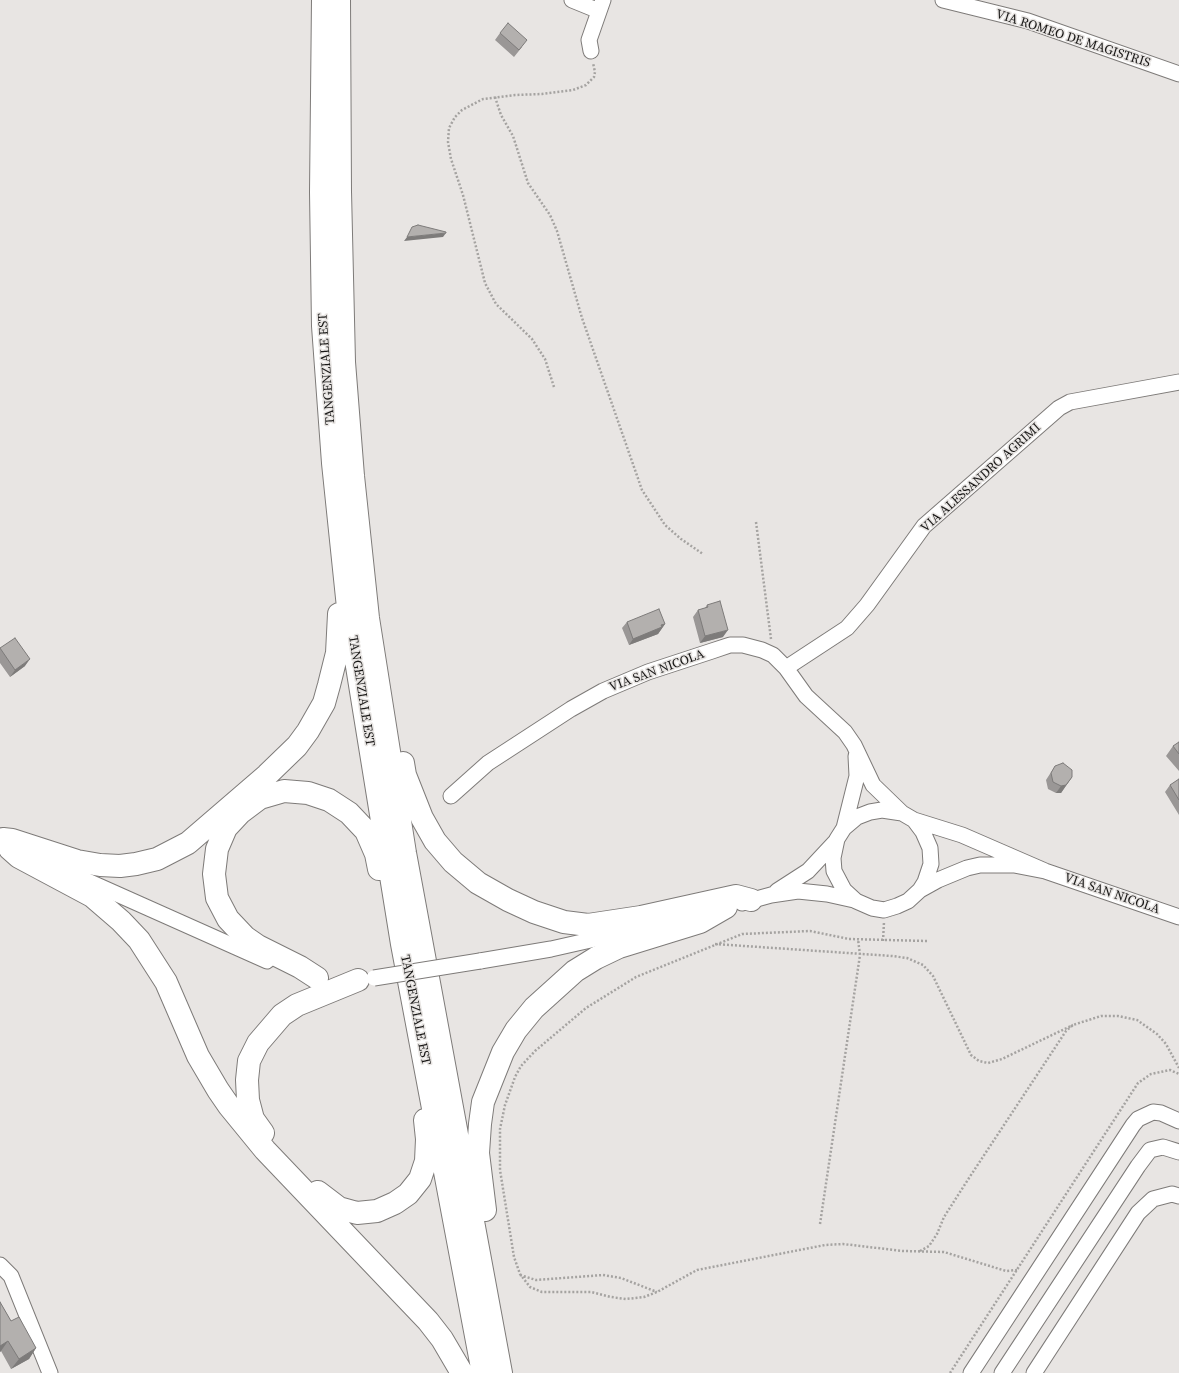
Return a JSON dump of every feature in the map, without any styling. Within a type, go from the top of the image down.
[{"type":"highway","name":"TANGENZIALE EST","points":[[322,0],[321,192],[323,326],[338,509],[349,617],[402,944],[417,1014],[484,1373]]},
{"type":"highway","name":"TANGENZIALE EST","points":[[339,0],[340,191],[344,362],[353,476],[368,618],[405,853],[501,1373]]},
{"type":"highway","points":[[338,509],[334,526],[339,619],[335,660],[324,703],[318,717],[297,746],[286,758],[193,840],[157,859],[136,864],[100,865],[77,861],[12,840],[4,844],[20,857],[92,896],[121,921],[139,940],[166,982],[198,1056],[229,1106],[265,1150],[428,1321],[442,1338],[462,1373]]},
{"type":"highway","points":[[368,618],[385,664],[405,775],[414,800],[435,841],[453,862],[478,883],[508,900],[534,912],[564,922],[588,925],[641,917],[736,896],[761,898]]},
{"type":"highway","points":[[317,978],[245,937],[228,919],[217,898],[214,874],[217,848],[226,828],[240,812],[260,798],[284,791],[308,793],[329,800],[349,813],[366,831],[376,854],[395,931],[402,944]]},
{"type":"highway","points":[[490,1309],[493,1283],[478,1153],[483,1102],[503,1052],[516,1030],[534,1008],[553,989],[575,971],[596,958],[619,947],[700,922],[726,907]]},
{"type":"highway","points":[[366,979],[297,1006],[282,1015],[258,1043],[249,1061],[247,1080],[248,1100],[253,1119],[264,1135],[323,1197],[339,1208],[357,1212],[377,1211],[395,1203],[408,1194],[420,1179],[426,1160],[427,1139],[414,1037],[417,1014]]},
{"type":"street","points":[[572,0],[601,5],[589,40],[591,51]]},
{"type":"street","name":"VIA ROMEO DE MAGISTRIS","points":[[943,0],[1028,21],[1179,74]]},
{"type":"street","name":"VIA ALESSANDRO AGRIMI","points":[[786,668],[847,628],[867,605],[924,526],[1059,408],[1070,402],[1179,382]]},
{"type":"street","name":"VIA SAN NICOLA","points":[[451,796],[488,763],[571,709],[603,692],[648,672],[730,645],[743,645],[762,650],[773,656],[786,668],[806,696],[844,732],[854,745],[873,785],[923,832],[930,848],[931,864],[925,882],[920,890]]},
{"type":"street","name":"VIA SAN NICOLA","points":[[854,745],[857,776],[833,858],[834,871],[844,890],[856,901],[872,908],[884,910],[908,901],[920,890],[955,872],[980,865],[1014,865],[1044,871]]},
{"type":"street","name":"VIA SAN NICOLA","points":[[841,834],[857,817],[870,812],[882,810],[962,835],[1044,871],[1179,917]]},
{"type":"street","points":[[761,898],[808,871],[841,834]]},
{"type":"street","points":[[4,844],[273,964],[298,974],[333,980],[366,979],[551,949],[761,898],[810,891],[856,901]]},
{"type":"street","points":[[971,1373],[1133,1125],[1138,1119],[1153,1112],[1161,1113],[1179,1121]]},
{"type":"street","points":[[1002,1373],[1150,1150],[1163,1147],[1179,1152]]},
{"type":"street","points":[[1034,1373],[1138,1214],[1153,1199],[1172,1194],[1179,1196]]},
{"type":"street","points":[[0,1265],[11,1276],[50,1373]]},
{"type":"path","points":[[554,387],[545,359],[532,339],[496,304],[485,283],[451,159],[448,142],[449,128],[455,117],[472,104],[483,99],[574,90],[586,86],[594,78],[595,72],[591,51]]},
{"type":"path","points":[[495,97],[501,115],[514,136],[528,183],[550,215],[558,231],[580,312],[642,490],[665,525],[681,539],[703,554]]},
{"type":"path","points":[[756,522],[773,656]]},
{"type":"path","points":[[927,941],[858,939],[810,931],[742,934],[713,944],[636,977],[586,1008],[535,1051],[521,1066],[515,1077],[505,1105],[500,1129],[500,1170],[514,1257],[520,1274],[530,1287],[542,1292],[591,1292],[626,1299],[644,1297],[657,1292],[697,1270],[825,1245],[843,1244],[944,1252],[1006,1271],[1017,1270]]},
{"type":"path","points":[[820,1224],[860,955],[858,939]]},
{"type":"path","points":[[713,944],[907,958],[923,965],[933,976],[972,1056],[979,1061],[988,1064],[1002,1059],[1073,1025],[1101,1016],[1118,1016],[1137,1020],[1157,1034],[1166,1044],[1179,1068]]},
{"type":"path","points":[[920,1251],[929,1246],[937,1234],[944,1218],[969,1178],[1062,1038],[1073,1025]]},
{"type":"path","points":[[950,1373],[1138,1083],[1151,1074],[1170,1070],[1179,1074]]},
{"type":"path","points":[[520,1274],[536,1280],[603,1275],[621,1278],[657,1292]]},
{"type":"building","points":[[508,23],[527,40],[519,50],[500,33]]},
{"type":"building","points":[[418,225],[446,233],[407,237],[412,227]]},
{"type":"building","points":[[720,601],[728,630],[705,636],[698,610],[708,607],[707,605]]},
{"type":"building","points":[[659,609],[665,624],[661,625],[662,627],[633,639],[627,622]]},
{"type":"building","points":[[15,638],[30,659],[15,670],[0,648]]},
{"type":"building","points":[[1179,742],[1179,754],[1173,746]]},
{"type":"building","points":[[1063,763],[1072,770],[1072,777],[1066,785],[1061,786],[1053,782],[1051,773],[1055,766]]},
{"type":"building","points":[[1179,779],[1179,800],[1170,785]]},
{"type":"building","points":[[0,1302],[11,1321],[19,1317],[36,1348],[19,1359],[8,1341],[0,1346]]}]
